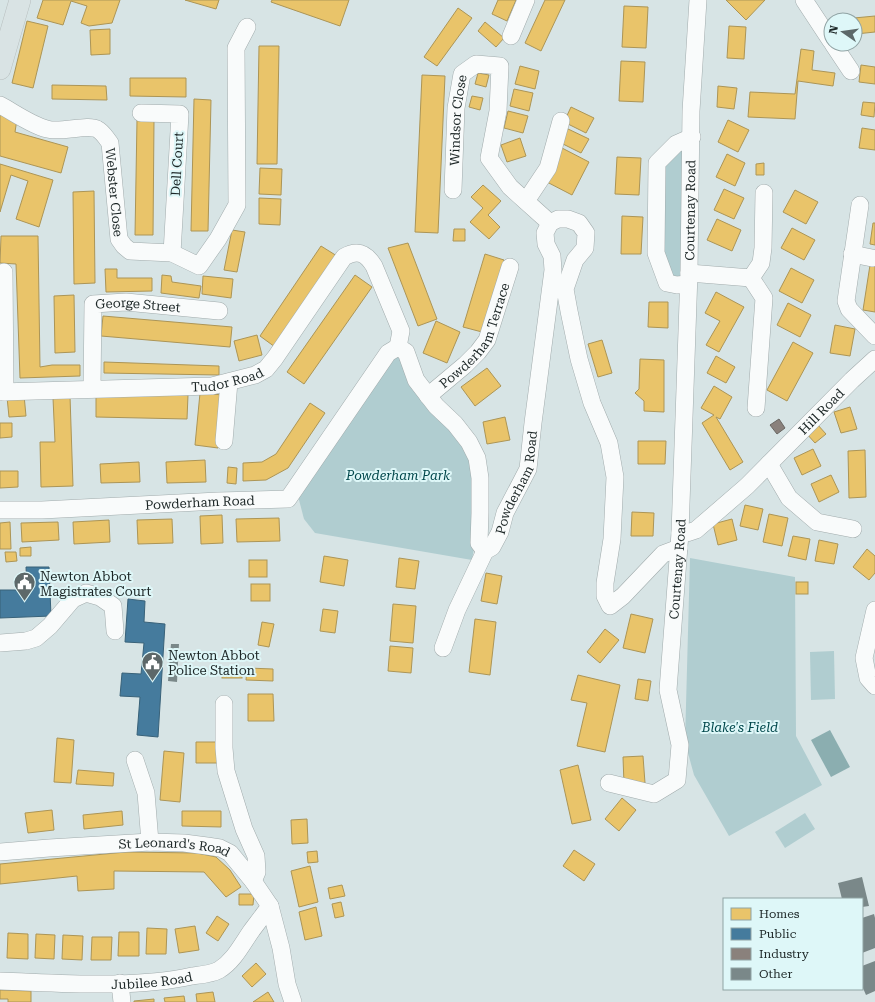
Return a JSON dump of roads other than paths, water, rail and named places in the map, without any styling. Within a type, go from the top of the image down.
[{"type":"main road","points":[[0,69],[20,0]]},
{"type":"street","points":[[511,36],[526,0]]},
{"type":"street","name":"Courtenay Road","points":[[609,784],[654,794],[677,780],[680,745],[668,690],[680,540],[692,137],[691,111],[698,0]]},
{"type":"street","points":[[804,0],[823,29]]},
{"type":"street","name":"Webster Close","points":[[0,105],[48,130],[72,130],[90,127],[96,128],[102,132],[110,143],[119,239],[124,246],[130,251],[172,254],[199,266],[218,239],[238,205],[236,48],[247,27]]},
{"type":"street","points":[[838,52],[851,72]]},
{"type":"street","name":"Windsor Close","points":[[453,190],[456,108],[462,74],[476,64],[500,66],[498,111],[489,158],[510,187],[550,223]]},
{"type":"street","name":"Dell Court","points":[[141,113],[180,114],[172,254]]},
{"type":"street","points":[[526,201],[548,168],[561,121]]},
{"type":"street","name":"Courtenay Road","points":[[688,278],[677,285],[667,283],[656,253],[657,163],[676,144],[692,137]]},
{"type":"street","points":[[751,278],[761,263],[763,248],[764,193]]},
{"type":"street","points":[[860,205],[846,301],[849,309],[875,336]]},
{"type":"street","points":[[550,223],[558,219],[568,218],[579,222],[586,233],[585,248],[575,260],[566,289],[568,311],[579,359],[592,403],[609,443],[615,477],[612,539],[605,583],[605,596],[610,606],[623,596],[663,554],[680,540]]},
{"type":"street","name":"Powderham Road","points":[[0,510],[42,510],[218,500],[288,499],[388,353],[398,347],[406,352],[416,380],[428,396],[469,442],[477,458],[480,478],[479,543],[485,551],[492,547],[495,542],[500,532],[505,513],[528,469],[553,270],[552,256],[546,244],[545,233],[550,223]]},
{"type":"street","name":"Tudor Road","points":[[2,392],[212,386],[255,375],[266,369],[275,358],[344,257],[352,253],[369,257],[374,266],[401,331],[398,347]]},
{"type":"street","points":[[852,254],[872,258]]},
{"type":"street","name":"Powderham Terrace","points":[[428,396],[465,365],[487,340],[510,267]]},
{"type":"street","points":[[2,392],[4,272]]},
{"type":"street","points":[[688,278],[751,278]]},
{"type":"street","points":[[751,278],[764,298],[756,408]]},
{"type":"street","name":"George Street","points":[[92,389],[93,304],[126,302],[219,311]]},
{"type":"street","name":"Hill Road","points":[[680,540],[687,533],[696,530],[747,486],[852,380],[875,359]]},
{"type":"street","points":[[224,441],[228,382]]},
{"type":"street","points":[[769,464],[789,498],[817,522],[853,529]]},
{"type":"street","points":[[443,648],[457,610],[485,551]]},
{"type":"street","points":[[0,643],[26,641],[36,638],[50,626],[73,599],[86,593],[100,597],[113,606],[115,631]]},
{"type":"street","points":[[875,610],[872,635],[864,658],[868,678],[875,686]]},
{"type":"street","points":[[224,704],[224,748],[226,771],[244,830],[256,856],[257,872],[253,881]]},
{"type":"street","points":[[136,760],[146,794],[150,842]]},
{"type":"street","name":"St Leonard's Road","points":[[0,852],[150,842],[184,843],[220,848],[230,852],[253,881],[270,906],[281,948],[287,984],[293,1002]]},
{"type":"street","name":"Jubilee Road","points":[[0,981],[120,983],[170,981],[218,970],[228,963],[242,946],[270,906]]},
{"type":"street","points":[[120,983],[122,1002]]},
{"type":"place","name":"Newton Abbot Magistrates Court","points":[[25,602]]},
{"type":"place","name":"Newton Abbot Police Station","points":[[153,682]]},
{"type":"park label","name":"Powderham Park","points":[[398,475]]},
{"type":"park label","name":"Blake's Field","points":[[740,727]]}]
